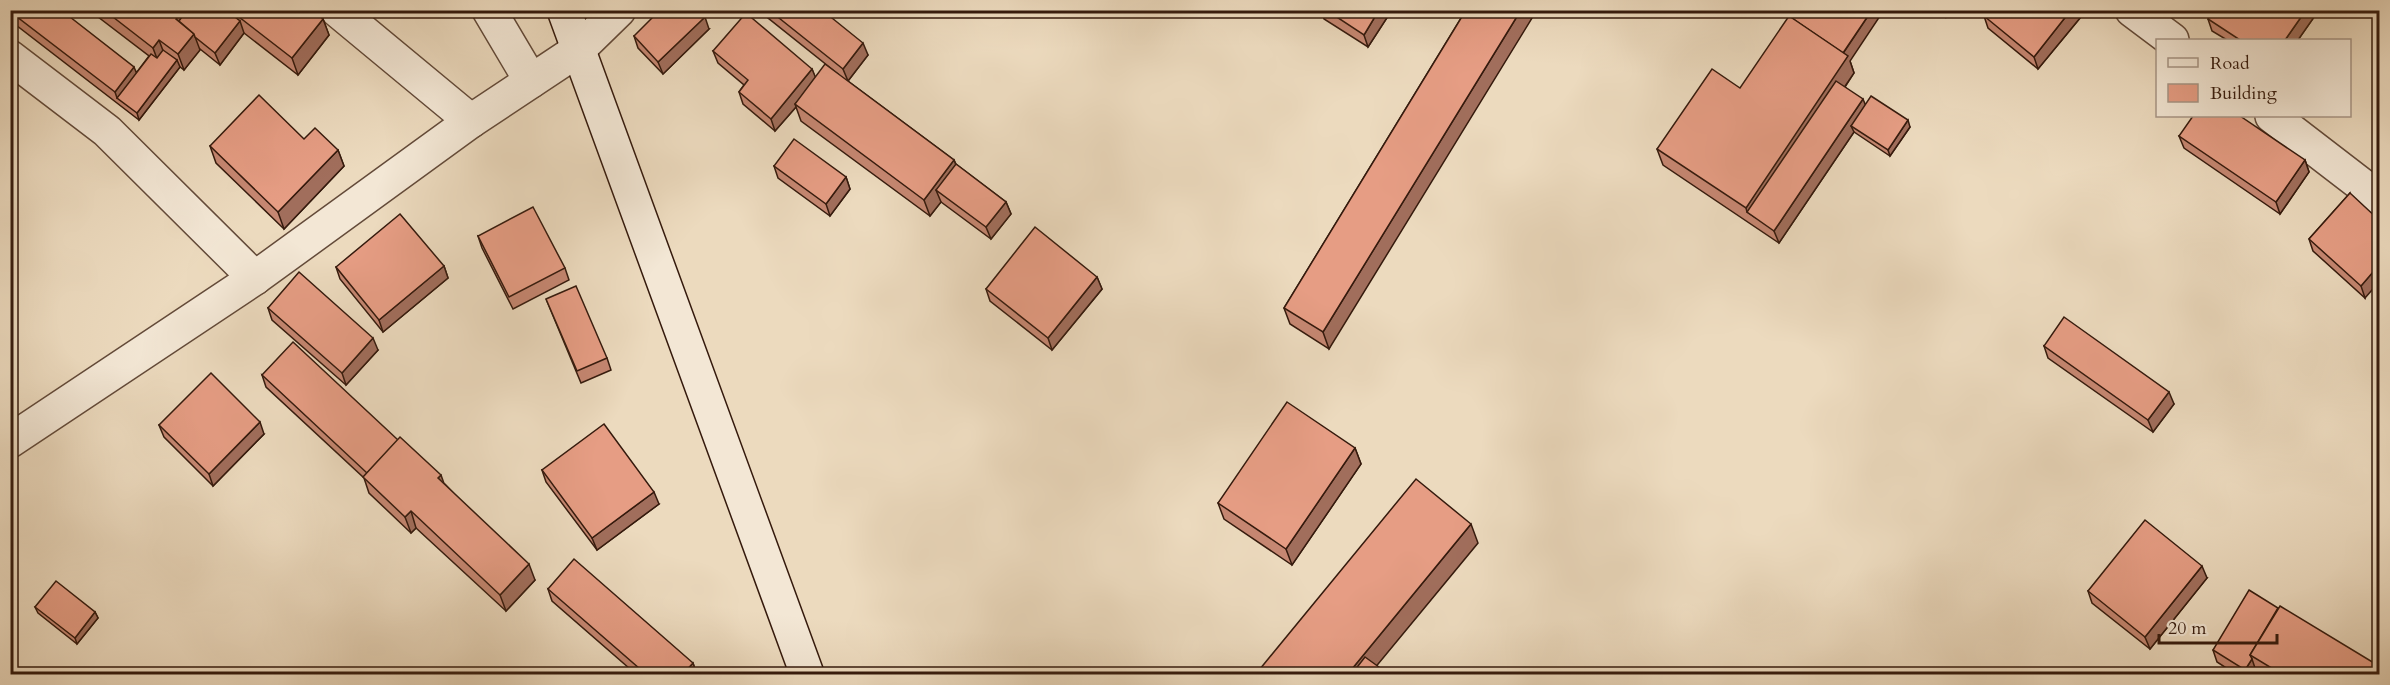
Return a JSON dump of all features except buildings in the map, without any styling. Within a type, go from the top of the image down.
[{"type":"street","points":[[337,10],[471,121]]},
{"type":"street","points":[[489,10],[531,81]]},
{"type":"street","points":[[564,10],[807,675]]},
{"type":"street","points":[[10,441],[255,278],[471,121],[578,50],[619,10]]},
{"type":"street","points":[[2132,10],[2171,39]]},
{"type":"street","points":[[10,57],[107,131],[255,278]]},
{"type":"street","points":[[2273,117],[2379,199]]}]
